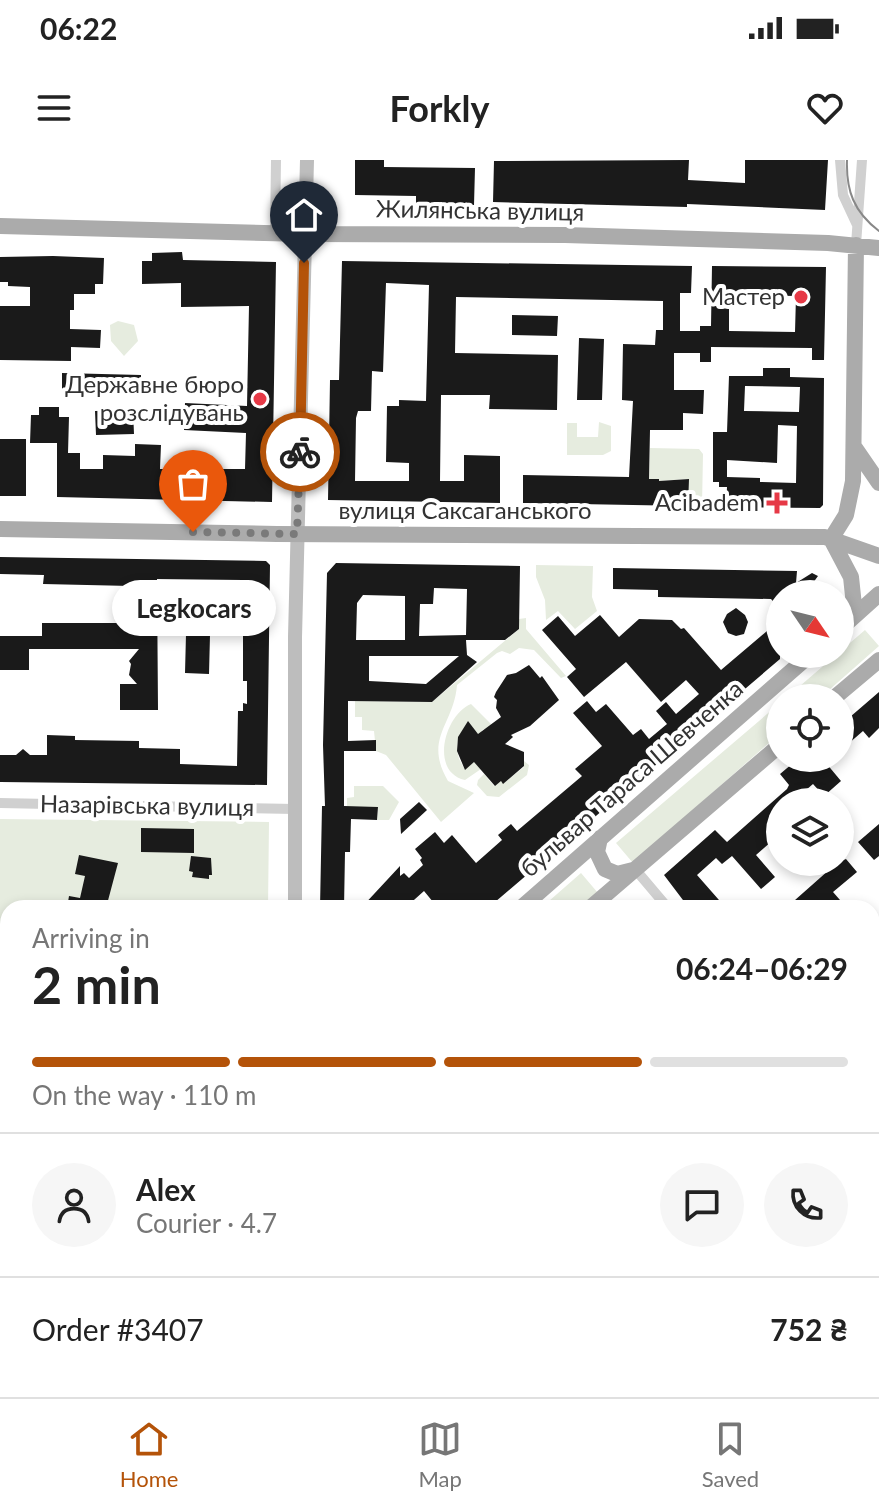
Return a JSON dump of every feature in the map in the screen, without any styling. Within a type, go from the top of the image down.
[{"type":"main road","points":[[295,900],[297,534],[307,160]]},
{"type":"main road","name":"Жилянська вулиця","points":[[0,226],[305,234],[565,235],[866,246],[879,238]]},
{"type":"main road","points":[[855,615],[851,577],[831,539],[842,524],[849,506],[866,246]]},
{"type":"main road","points":[[854,447],[879,483]]},
{"type":"main road","name":"вулиця Саксаганського","points":[[0,529],[831,539],[879,556]]},
{"type":"main road","points":[[855,615],[879,594]]},
{"type":"main road","points":[[851,684],[879,660]]},
{"type":"main road","name":"бульвар Тараса Шевченка","points":[[530,900],[795,668]]},
{"type":"main road","points":[[599,900],[766,757]]},
{"type":"main road","points":[[600,838],[597,852],[605,869],[617,874],[635,869]]},
{"type":"street","points":[[275,233],[276,160]]},
{"type":"street","points":[[840,160],[843,195],[866,246]]},
{"type":"street","points":[[858,227],[862,160]]},
{"type":"street","name":"Назарівська вулиця","points":[[0,803],[295,809]]},
{"type":"street","points":[[635,869],[661,900]]},
{"type":"shaded area","points":[[118,321],[134,325],[138,341],[124,356],[111,341],[110,325]]},
{"type":"shaded area","points":[[599,422],[611,426],[611,451],[603,455],[567,455],[567,423],[577,423],[577,437],[598,437]]},
{"type":"shaded area","points":[[650,448],[699,449],[703,454],[702,506],[688,506],[688,479],[649,479]]},
{"type":"shaded area","points":[[536,565],[593,566],[592,597],[597,611],[575,629],[558,611],[546,620],[545,600],[536,577]]},
{"type":"shaded area","points":[[526,618],[526,629],[566,676],[561,678],[534,650],[519,648],[510,654],[497,653],[457,685],[438,753],[448,781],[474,793],[441,822],[386,755],[376,751],[374,731],[362,730],[362,717],[355,717],[355,701],[432,702],[519,629],[519,619]]},
{"type":"shaded area","points":[[865,630],[879,646],[836,684],[802,684],[821,668],[854,668],[854,639]]},
{"type":"shaded area","points":[[471,704],[493,726],[482,730],[480,737],[469,723],[461,734],[457,751],[461,763],[465,769],[475,761],[481,769],[465,780],[454,775],[444,755],[448,730],[454,719]]},
{"type":"shaded area","points":[[766,715],[766,745],[633,863],[616,843]]},
{"type":"shaded area","points":[[524,761],[529,765],[527,775],[499,797],[487,796],[477,785],[484,774],[494,786],[501,781],[504,783],[524,767],[521,763]]},
{"type":"shaded area","points":[[354,786],[383,786],[399,802],[389,820],[377,820],[378,808],[347,807],[347,798],[354,797]]},
{"type":"shaded area","points":[[0,819],[269,822],[268,900],[0,900]]},
{"type":"shaded area","points":[[581,873],[598,893],[590,900],[550,900]]},
{"type":"building","points":[[355,160],[384,160],[384,167],[475,168],[474,205],[416,204],[416,196],[355,195]]},
{"type":"building","points":[[689,160],[688,180],[745,183],[745,160],[828,160],[825,210],[687,204],[687,207],[493,202],[494,161]]},
{"type":"building","points":[[182,252],[183,260],[276,262],[272,502],[57,497],[57,443],[30,443],[31,415],[39,415],[39,407],[59,407],[59,417],[69,417],[68,453],[80,453],[80,469],[103,469],[103,455],[135,456],[135,444],[161,445],[160,469],[245,469],[246,433],[184,430],[185,403],[247,406],[249,306],[181,307],[181,283],[142,284],[142,261],[152,261],[152,253]]},
{"type":"building","points":[[0,257],[104,258],[103,284],[95,284],[95,294],[74,294],[74,310],[70,310],[70,329],[101,330],[100,348],[71,347],[71,361],[0,360],[0,306],[30,306],[30,287],[8,286],[8,282],[0,282]]},
{"type":"building","points":[[342,261],[692,266],[691,293],[680,293],[680,331],[700,331],[700,326],[711,326],[712,266],[826,267],[824,360],[812,360],[812,348],[711,347],[711,362],[700,362],[700,353],[674,353],[674,390],[704,390],[703,414],[683,413],[683,430],[650,430],[649,479],[689,479],[688,506],[523,503],[523,475],[629,477],[633,401],[622,400],[623,344],[655,345],[656,330],[663,330],[663,301],[456,297],[455,353],[558,355],[557,410],[489,409],[490,395],[441,395],[440,481],[464,481],[464,455],[500,456],[500,503],[328,500],[330,380],[339,380]],"holes":[[[386,283],[429,285],[426,401],[399,400],[399,406],[387,406],[386,462],[409,463],[409,481],[355,481],[356,418],[358,411],[371,411],[372,371],[383,372]],[[729,295],[796,296],[795,332],[729,331]]]},
{"type":"building","points":[[512,315],[558,316],[557,336],[512,335]]},
{"type":"building","points":[[579,338],[604,339],[602,400],[577,400]]},
{"type":"building","points":[[763,368],[790,368],[790,377],[824,378],[823,505],[820,508],[726,507],[727,487],[719,487],[719,482],[713,482],[713,432],[727,432],[729,376],[763,376]],"holes":[[[745,386],[800,387],[799,412],[744,411]],[[778,425],[797,426],[796,483],[727,477],[727,460],[777,463]]]},
{"type":"building","points":[[62,373],[141,375],[141,394],[62,392]]},
{"type":"building","points":[[133,410],[134,434],[96,435],[95,411]]},
{"type":"building","points":[[0,439],[26,439],[26,496],[0,496]]},
{"type":"building","points":[[0,557],[266,561],[270,565],[267,785],[0,782],[0,755],[16,755],[23,749],[30,755],[47,755],[47,735],[75,736],[75,740],[139,741],[139,748],[180,749],[180,764],[237,766],[238,711],[243,711],[243,703],[247,704],[247,681],[243,681],[246,608],[243,608],[243,580],[157,579],[158,710],[120,710],[120,684],[137,684],[129,675],[129,661],[139,649],[29,649],[29,670],[0,670],[0,636],[42,636],[42,623],[135,623],[135,599],[130,599],[131,586],[43,584],[44,575],[0,574]]},
{"type":"building","points":[[336,563],[520,566],[519,629],[505,640],[466,640],[467,655],[477,662],[432,702],[348,701],[348,741],[376,740],[376,751],[344,751],[344,806],[378,807],[377,820],[351,819],[350,852],[345,852],[344,900],[320,900],[322,806],[325,806],[323,745],[327,573]],"holes":[[[434,588],[467,589],[466,635],[419,636],[420,604],[433,604]],[[363,595],[405,596],[405,640],[356,640],[357,603]],[[369,656],[459,656],[426,684],[369,681]]]},
{"type":"building","points":[[613,568],[797,571],[796,580],[766,580],[766,599],[658,597],[658,590],[613,589]]},
{"type":"building","points":[[812,573],[818,576],[815,580],[801,580]]},
{"type":"building","points":[[736,608],[748,622],[744,634],[736,636],[728,633],[723,622],[727,614]]},
{"type":"building","points":[[600,615],[619,637],[639,619],[672,620],[681,629],[684,628],[721,670],[766,632],[766,668],[769,668],[497,900],[431,900],[424,891],[414,900],[368,900],[400,866],[400,876],[404,873],[409,878],[423,865],[415,849],[435,832],[444,843],[452,835],[476,863],[502,840],[498,835],[511,824],[517,831],[582,776],[575,769],[602,746],[573,713],[587,701],[596,712],[606,704],[633,735],[641,729],[649,739],[667,724],[656,711],[666,702],[676,714],[699,694],[686,680],[661,702],[626,662],[584,697],[567,677],[576,669],[542,630],[558,616],[575,636]]},
{"type":"building","points":[[186,634],[210,635],[209,674],[185,673]]},
{"type":"building","points":[[529,665],[540,678],[542,676],[559,700],[530,726],[511,735],[513,737],[505,744],[524,752],[524,766],[503,784],[501,781],[495,786],[474,762],[465,770],[457,751],[458,737],[468,721],[478,734],[501,717],[496,708],[496,692],[507,675]]},
{"type":"building","points":[[879,692],[879,728],[869,738],[863,731],[854,739],[854,714]]},
{"type":"building","points":[[782,772],[834,772],[841,781],[833,788],[817,788],[813,784],[808,788],[788,788],[789,785],[780,774]]},
{"type":"building","points":[[419,802],[427,810],[401,834],[400,819]]},
{"type":"building","points":[[766,808],[766,846],[756,855],[766,867],[766,876],[775,877],[761,889],[732,856],[722,864],[716,858],[697,875],[719,900],[683,900],[664,875],[715,830],[727,842]]},
{"type":"building","points":[[879,824],[879,856],[874,860],[858,842]]},
{"type":"building","points":[[141,828],[194,829],[194,853],[141,852]]},
{"type":"building","points":[[79,855],[118,863],[108,900],[68,900],[69,896],[80,898],[85,876],[75,874]]},
{"type":"building","points":[[191,856],[211,858],[212,875],[209,879],[192,877],[193,872],[189,871]]},
{"type":"building","points":[[822,876],[852,876],[833,892],[840,900],[795,900]]},
{"type":"tram line","points":[[847,160],[853,200],[863,216],[879,231]]},
{"type":"way so far","points":[[193,532],[297,534],[300,452]]},
{"type":"place","name":"Мастер","points":[[801,297]]},
{"type":"place","name":"Державне бюро розслідувань","points":[[260,399]]},
{"type":"place","name":"Acibadem","points":[[777,503]]},
{"type":"place","name":"Legkocars","points":[[193,532]]},
{"type":"route","points":[[300,452],[304,263]]}]
